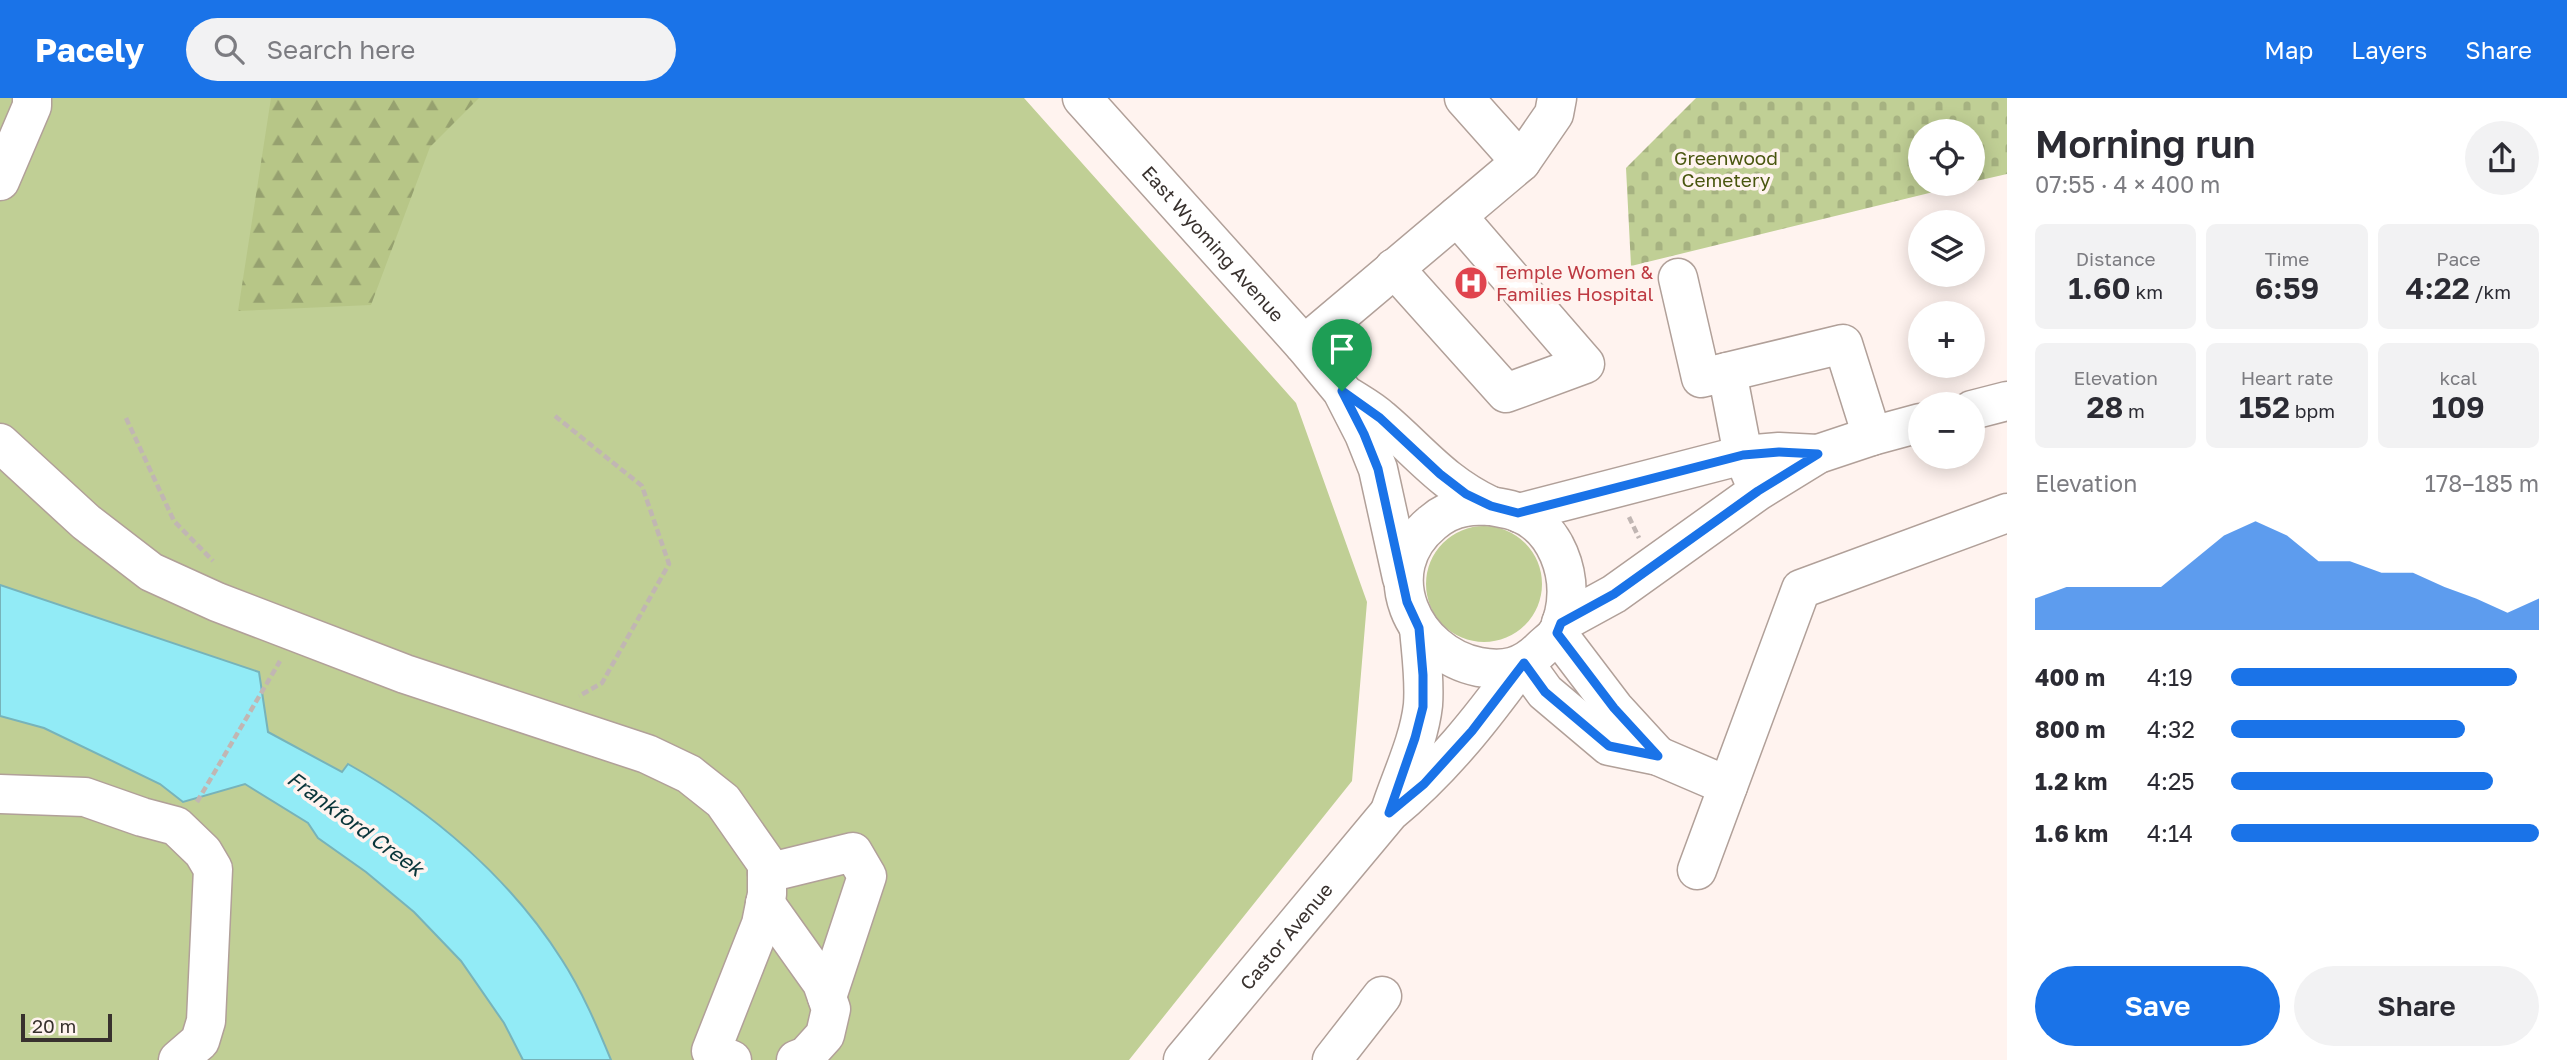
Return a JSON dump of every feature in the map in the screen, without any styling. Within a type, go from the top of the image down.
[{"type":"main road","points":[[0,181],[32,106],[32,98]]},
{"type":"main road","points":[[1464,98],[1521,162]]},
{"type":"main road","points":[[1304,345],[1521,162],[1554,114],[1557,98]]},
{"type":"main road","name":"East Wyoming Avenue","points":[[1097,103],[1342,391],[1378,469],[1402,578]]},
{"type":"main road","points":[[1394,268],[1506,393],[1585,364],[1457,216]]},
{"type":"main road","points":[[1678,278],[1702,378],[1843,344],[1872,436]]},
{"type":"main road","points":[[1727,372],[1743,455],[1758,491]]},
{"type":"main road","name":"East Wyoming Avenue","points":[[1342,391],[1380,418],[1440,474],[1466,494],[1505,509]]},
{"type":"main road","points":[[1985,407],[2007,401]]},
{"type":"main road","points":[[1818,454],[1779,452],[1743,455],[1505,509],[1465,507],[1441,515],[1422,532],[1408,553],[1402,578],[1407,602],[1419,628],[1438,649],[1463,664],[1492,669],[1522,664],[1559,628],[1614,594],[1758,491],[1818,454],[1908,427]]},
{"type":"main road","points":[[0,443],[86,522],[151,572],[217,602],[405,674],[647,754],[689,774],[723,802],[767,864],[766,888],[761,924],[712,1056]]},
{"type":"main road","points":[[1505,509],[1542,528],[1558,551],[1567,578],[1566,605],[1559,628]]},
{"type":"main road","points":[[1697,870],[1801,589],[2007,513]]},
{"type":"main road","name":"Castor Avenue","points":[[1389,813],[1423,707],[1419,628]]},
{"type":"main road","points":[[1559,628],[1614,708],[1658,756]]},
{"type":"main road","points":[[1522,664],[1545,692],[1609,746],[1658,756],[1728,786]]},
{"type":"main road","name":"Castor Avenue","points":[[1183,1060],[1389,813],[1424,784],[1472,731],[1522,664]]},
{"type":"main road","points":[[0,794],[85,797],[176,826],[203,852],[213,869],[206,1021],[200,1041],[178,1060]]},
{"type":"main road","points":[[766,888],[853,852],[867,876],[827,997]]},
{"type":"main road","points":[[766,888],[822,982],[831,1009],[824,1035],[806,1056],[796,1060]]},
{"type":"main road","points":[[1333,1060],[1382,996]]},
{"type":"path","points":[[538,719],[602,683],[669,564],[642,486],[555,416]]},
{"type":"path","points":[[126,418],[174,521],[216,564]]},
{"type":"path","points":[[1628,515],[1642,545]]},
{"type":"path","points":[[193,809],[282,657]]},
{"type":"green space","points":[[0,98],[1024,98],[1296,403],[1367,602],[1352,781],[1129,1060],[0,1060]]},
{"type":"green space","points":[[271,98],[479,98],[430,147],[371,305],[238,311]]},
{"type":"green space","name":"Greenwood Cemetery","points":[[1696,98],[2007,98],[2007,174],[1985,179],[1985,119],[1908,119],[1908,196],[1917,196],[1631,266],[1626,168]]},
{"type":"green space","points":[[1484,526],[1506,530],[1525,543],[1538,562],[1542,584],[1538,606],[1525,625],[1506,638],[1484,642],[1462,638],[1443,625],[1430,606],[1426,584],[1430,562],[1443,543],[1462,530]]},
{"type":"water","name":"Frankford Creek","points":[[0,585],[259,672],[268,732],[342,772],[348,764],[379,783],[439,825],[494,874],[541,930],[569,972],[589,1009],[611,1060],[523,1060],[504,1023],[461,961],[414,912],[366,872],[318,838],[308,823],[245,784],[183,802],[160,784],[44,728],[0,716]]},
{"type":"place","name":"Temple Women & Families Hospital","points":[[1471,283]]},
{"type":"route","points":[[1342,391],[1380,418],[1440,474],[1466,494],[1491,506],[1518,513],[1743,455],[1779,452],[1818,454],[1758,491],[1614,594],[1561,623],[1557,633],[1614,708],[1658,756],[1609,746],[1545,692],[1524,663],[1472,731],[1424,784],[1389,813],[1423,707],[1419,628],[1407,602],[1378,469],[1342,391]]}]
